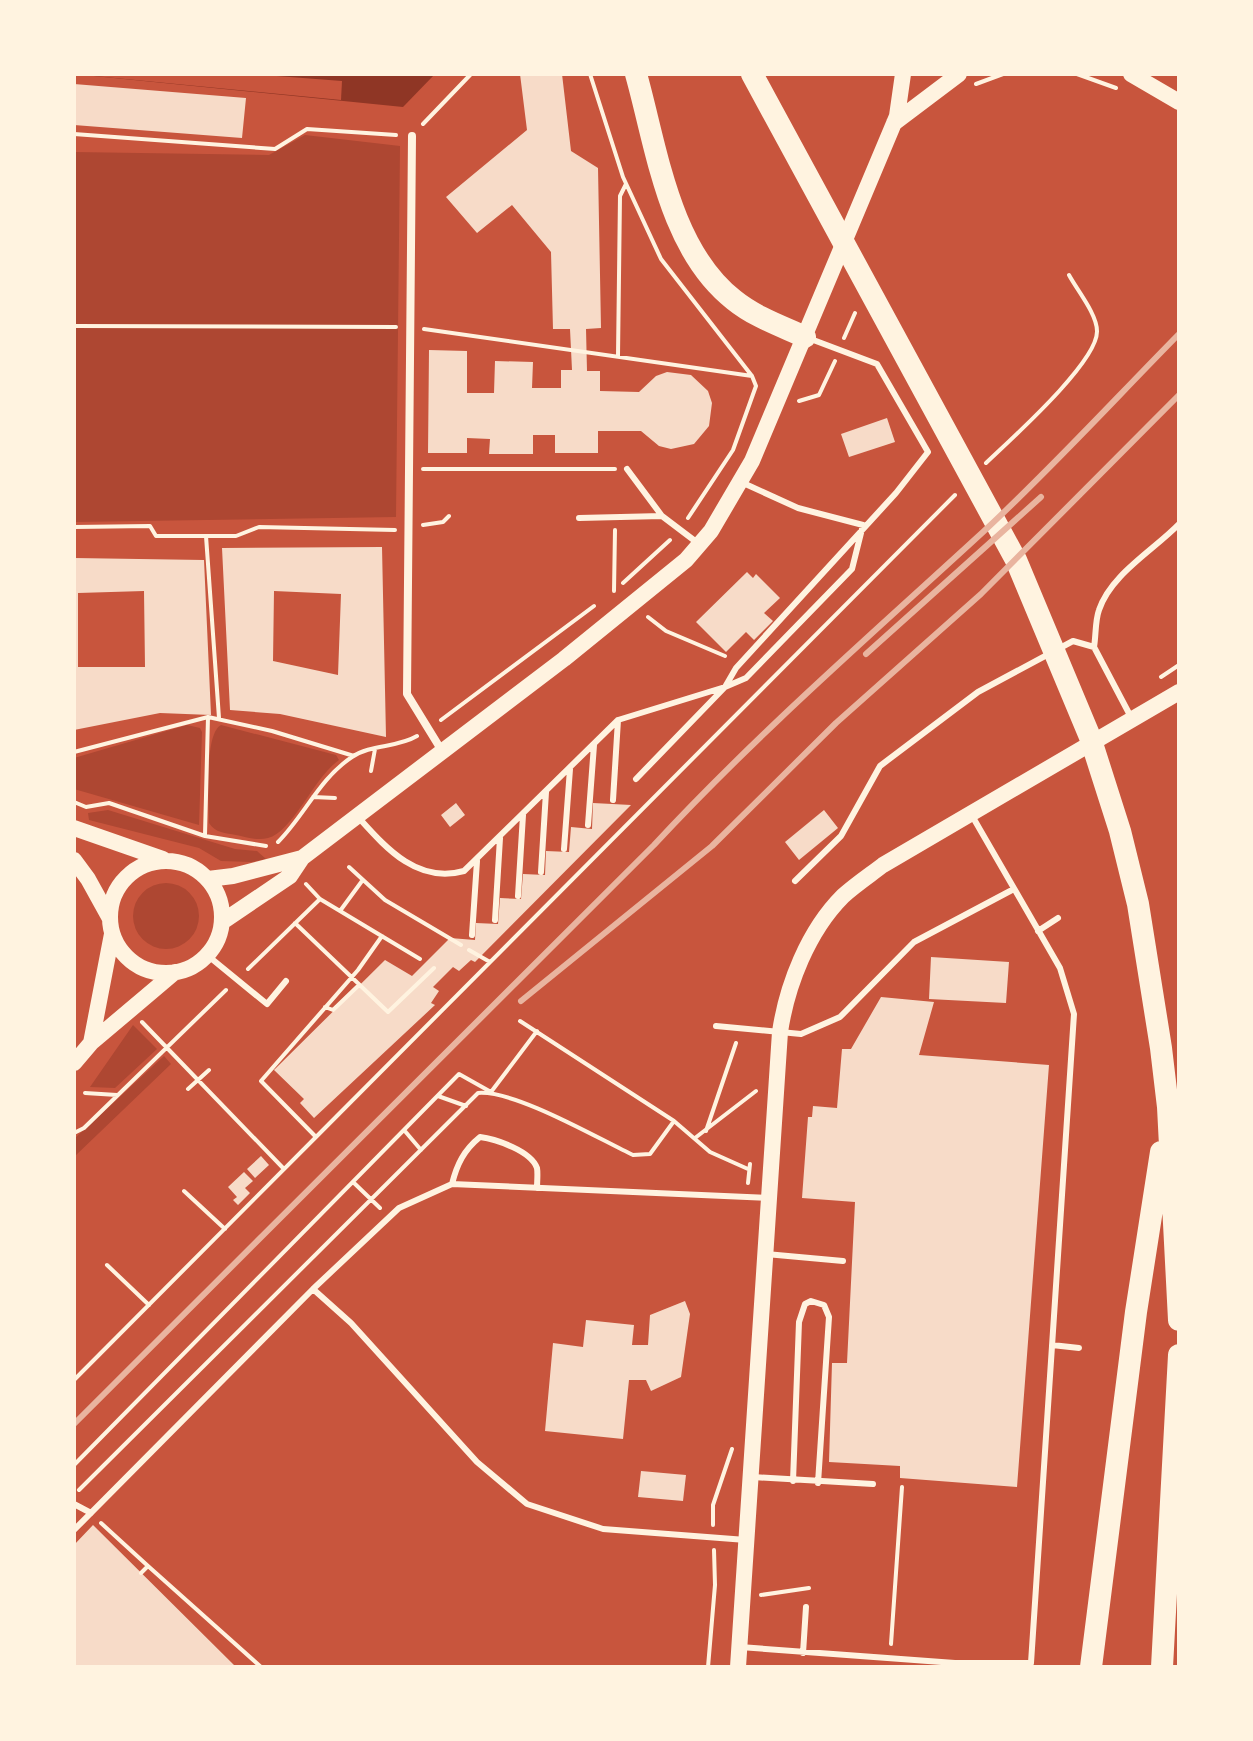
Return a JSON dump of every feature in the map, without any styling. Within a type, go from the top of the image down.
[{"type":"highway","points":[[636,74],[671,198],[687,241],[703,268],[736,302],[805,337]]},
{"type":"highway","points":[[752,74],[1016,560],[1090,737],[1138,904],[1168,1107],[1177,1231],[1179,1320]]},
{"type":"highway","points":[[1091,1667],[1136,1312],[1168,1107]]},
{"type":"highway","points":[[1162,1667],[1179,1355]]},
{"type":"main road","points":[[222,922],[290,876],[302,858],[635,603],[699,544],[730,503],[741,482],[805,337],[893,124],[900,103],[903,74]]},
{"type":"main road","points":[[1131,74],[1179,102]]},
{"type":"main road","points":[[893,124],[963,81]]},
{"type":"main road","points":[[738,1667],[753,1477],[780,1032],[784,1005],[797,968],[842,898],[883,865],[1179,692]]},
{"type":"main road","points":[[74,828],[195,868],[208,879],[221,904],[222,922],[217,940],[207,955],[192,967],[175,972],[143,969],[119,948],[88,879],[74,860]]},
{"type":"main road","points":[[208,879],[233,876],[302,858]]},
{"type":"main road","points":[[91,1043],[110,926],[111,900],[131,871],[164,860]]},
{"type":"main road","points":[[74,1063],[91,1043],[175,972]]},
{"type":"street","points":[[412,136],[407,694],[442,751]]},
{"type":"lane","points":[[636,779],[725,687],[736,668],[863,525],[896,493],[928,452],[877,364],[805,337]]},
{"type":"lane","points":[[627,469],[662,516],[699,544]]},
{"type":"lane","points":[[741,482],[798,508],[863,525]]},
{"type":"lane","points":[[579,518],[662,516]]},
{"type":"lane","points":[[1132,719],[1094,647],[1099,609],[1126,570],[1155,549],[1179,524]]},
{"type":"lane","points":[[357,817],[393,855],[423,871],[453,874],[477,861],[618,720],[746,678],[852,569],[863,525]]},
{"type":"lane","points":[[795,881],[841,836],[880,766],[978,692],[1073,641],[1094,647]]},
{"type":"lane","points":[[613,800],[618,720]]},
{"type":"lane","points":[[588,825],[594,745]]},
{"type":"lane","points":[[564,849],[570,769]]},
{"type":"lane","points":[[541,872],[546,792]]},
{"type":"lane","points":[[740,1647],[955,1663],[1031,1663],[1074,1014],[1060,968],[1012,890],[971,814]]},
{"type":"lane","points":[[518,896],[523,815]]},
{"type":"lane","points":[[495,920],[500,838]]},
{"type":"lane","points":[[472,935],[477,861]]},
{"type":"lane","points":[[716,1026],[801,1034],[840,1017],[914,942],[1012,890]]},
{"type":"lane","points":[[1038,931],[1058,918]]},
{"type":"lane","points":[[207,955],[267,1004],[286,981]]},
{"type":"lane","points":[[452,1184],[457,1165],[480,1137],[493,1139],[531,1159],[537,1169],[537,1188]]},
{"type":"lane","points":[[74,1530],[313,1289],[399,1208],[452,1184],[769,1198]]},
{"type":"lane","points":[[766,1254],[843,1261]]},
{"type":"lane","points":[[313,1289],[351,1323],[477,1462],[527,1504],[603,1529],[748,1541]]},
{"type":"lane","points":[[793,1481],[799,1322],[801,1308],[811,1301],[824,1305],[829,1317],[818,1483]]},
{"type":"lane","points":[[1052,1345],[1079,1348]]},
{"type":"lane","points":[[753,1477],[873,1484]]},
{"type":"lane","points":[[74,1504],[91,1513]]},
{"type":"lane","points":[[803,1653],[806,1607]]},
{"type":"path","points":[[74,134],[275,149],[307,129],[412,136],[471,74]]},
{"type":"path","points":[[963,81],[1003,74]]},
{"type":"path","points":[[618,357],[620,196],[626,184]]},
{"type":"path","points":[[982,467],[1071,378],[1094,344],[1095,324],[1069,275]]},
{"type":"path","points":[[798,401],[819,395],[857,308]]},
{"type":"path","points":[[74,326],[410,327],[752,376]]},
{"type":"path","points":[[74,802],[86,807],[109,803],[205,836],[274,847],[292,828],[324,780],[354,756],[375,748],[403,744],[429,729],[614,591],[680,528],[733,450],[756,386]]},
{"type":"path","points":[[409,469],[627,469]]},
{"type":"path","points":[[74,1380],[960,490]]},
{"type":"path","points":[[74,527],[150,526],[156,536],[236,536],[259,527],[408,530],[443,522],[449,516]]},
{"type":"path","points":[[614,591],[615,517]]},
{"type":"path","points":[[206,536],[219,718]]},
{"type":"path","points":[[648,617],[666,631],[725,656]]},
{"type":"path","points":[[205,836],[208,717]]},
{"type":"path","points":[[74,752],[208,717],[354,756]]},
{"type":"path","points":[[371,771],[375,748]]},
{"type":"path","points":[[313,797],[335,798]]},
{"type":"path","points":[[643,797],[649,803]]},
{"type":"path","points":[[349,867],[385,900],[490,962]]},
{"type":"path","points":[[340,911],[363,880]]},
{"type":"path","points":[[248,969],[320,899],[420,959]]},
{"type":"path","points":[[295,923],[388,1012],[434,968]]},
{"type":"path","points":[[316,1137],[261,1081],[382,936]]},
{"type":"path","points":[[473,952],[481,944]]},
{"type":"path","points":[[324,1006],[333,1010],[359,985]]},
{"type":"path","points":[[74,1133],[226,990]]},
{"type":"path","points":[[141,1020],[284,1169]]},
{"type":"path","points":[[520,1021],[695,1138],[710,1152],[748,1169],[747,1199]]},
{"type":"path","points":[[706,1131],[740,1028]]},
{"type":"path","points":[[74,1465],[459,1074],[491,1092],[537,1031]]},
{"type":"path","points":[[188,1089],[209,1070]]},
{"type":"path","points":[[695,1138],[757,1090]]},
{"type":"path","points":[[85,1093],[117,1095]]},
{"type":"path","points":[[438,1096],[466,1106]]},
{"type":"path","points":[[404,1130],[421,1150]]},
{"type":"path","points":[[353,1182],[389,1217]]},
{"type":"path","points":[[184,1191],[225,1229]]},
{"type":"path","points":[[107,1265],[149,1305]]},
{"type":"path","points":[[708,1667],[715,1585],[713,1505],[735,1442]]},
{"type":"path","points":[[891,1644],[902,1487]]},
{"type":"path","points":[[91,1513],[261,1667]]},
{"type":"path","points":[[141,1573],[148,1566]]},
{"type":"path","points":[[759,1596],[809,1588]]},
{"type":"shaded area","points":[[74,74],[435,74],[403,107]]},
{"type":"shaded area","points":[[305,135],[400,146],[396,517],[74,522],[74,152],[269,155]]},
{"type":"shaded area","points":[[187,725],[200,728],[202,732],[199,825],[74,789],[74,758]]},
{"type":"shaded area","points":[[221,725],[336,755],[339,760],[277,834],[260,839],[221,832],[209,823],[208,785],[212,741]]},
{"type":"shaded area","points":[[108,810],[235,849],[257,851],[266,859],[221,861],[199,848],[89,820],[88,813]]},
{"type":"shaded area","points":[[160,883],[172,883],[184,888],[194,898],[199,916],[197,929],[184,944],[172,949],[160,949],[148,944],[138,934],[133,922],[133,910],[138,898],[148,888]]},
{"type":"shaded area","points":[[133,1025],[157,1049],[115,1088],[90,1087]]},
{"type":"shaded area","points":[[164,1056],[171,1064],[74,1157],[74,1139]]},
{"type":"pier","points":[[74,74],[250,74],[342,81],[341,100]]},
{"type":"building","points":[[520,74],[562,74],[571,151],[598,168],[601,328],[586,329],[587,371],[600,371],[600,391],[639,392],[656,376],[667,372],[691,375],[708,391],[712,403],[709,426],[694,444],[671,449],[659,446],[641,431],[598,431],[598,453],[555,453],[555,435],[533,435],[533,454],[489,454],[490,439],[467,438],[467,453],[428,453],[429,350],[467,351],[467,393],[494,393],[495,361],[533,362],[532,388],[561,388],[561,370],[572,370],[570,329],[553,329],[551,252],[512,205],[477,233],[446,197],[527,130]]},
{"type":"building","points":[[74,84],[246,98],[242,138],[74,125]]},
{"type":"building","points":[[887,418],[895,442],[849,457],[841,434]]},
{"type":"building","points":[[382,547],[386,737],[280,714],[230,710],[222,548]],"holes":[[[274,591],[341,594],[338,675],[273,661]]]},
{"type":"building","points":[[74,558],[204,560],[211,715],[160,713],[74,730]],"holes":[[[144,591],[145,667],[78,667],[78,593]]]},
{"type":"building","points":[[747,572],[753,578],[756,574],[780,598],[764,613],[773,621],[754,640],[746,632],[726,652],[696,622]]},
{"type":"building","points":[[456,803],[465,815],[450,827],[441,815]]},
{"type":"building","points":[[593,803],[631,805],[475,962],[471,960],[459,971],[453,967],[433,987],[439,991],[431,1003],[435,1005],[314,1118],[300,1103],[304,1099],[274,1070],[385,960],[412,976],[450,938],[475,940],[476,923],[498,924],[500,898],[521,899],[523,874],[545,875],[546,851],[569,852],[571,827],[592,829]]},
{"type":"building","points":[[824,810],[838,828],[799,860],[785,842]]},
{"type":"building","points":[[931,957],[1009,962],[1006,1003],[929,999]]},
{"type":"building","points":[[881,997],[934,1002],[919,1055],[1049,1065],[1017,1487],[900,1478],[900,1466],[829,1462],[832,1363],[847,1363],[855,1202],[802,1198],[808,1117],[812,1117],[813,1106],[837,1108],[842,1049],[851,1049]]},
{"type":"building","points":[[261,1156],[269,1165],[255,1178],[247,1169]]},
{"type":"building","points":[[244,1172],[253,1181],[245,1188],[250,1193],[238,1205],[233,1200],[237,1197],[228,1187]]},
{"type":"building","points":[[685,1301],[690,1314],[681,1377],[651,1391],[646,1380],[629,1380],[623,1439],[545,1431],[553,1343],[583,1347],[586,1320],[634,1325],[632,1345],[648,1345],[650,1315]]},
{"type":"building","points":[[641,1471],[686,1475],[683,1501],[638,1497]]},
{"type":"building","points":[[93,1525],[236,1667],[74,1667],[74,1545]]},
{"type":"railway","points":[[74,1424],[734,763],[1008,508],[1179,334]]},
{"type":"railway","points":[[521,1001],[712,846],[836,723],[981,594],[1179,395]]},
{"type":"railway","points":[[866,654],[1041,497]]}]
